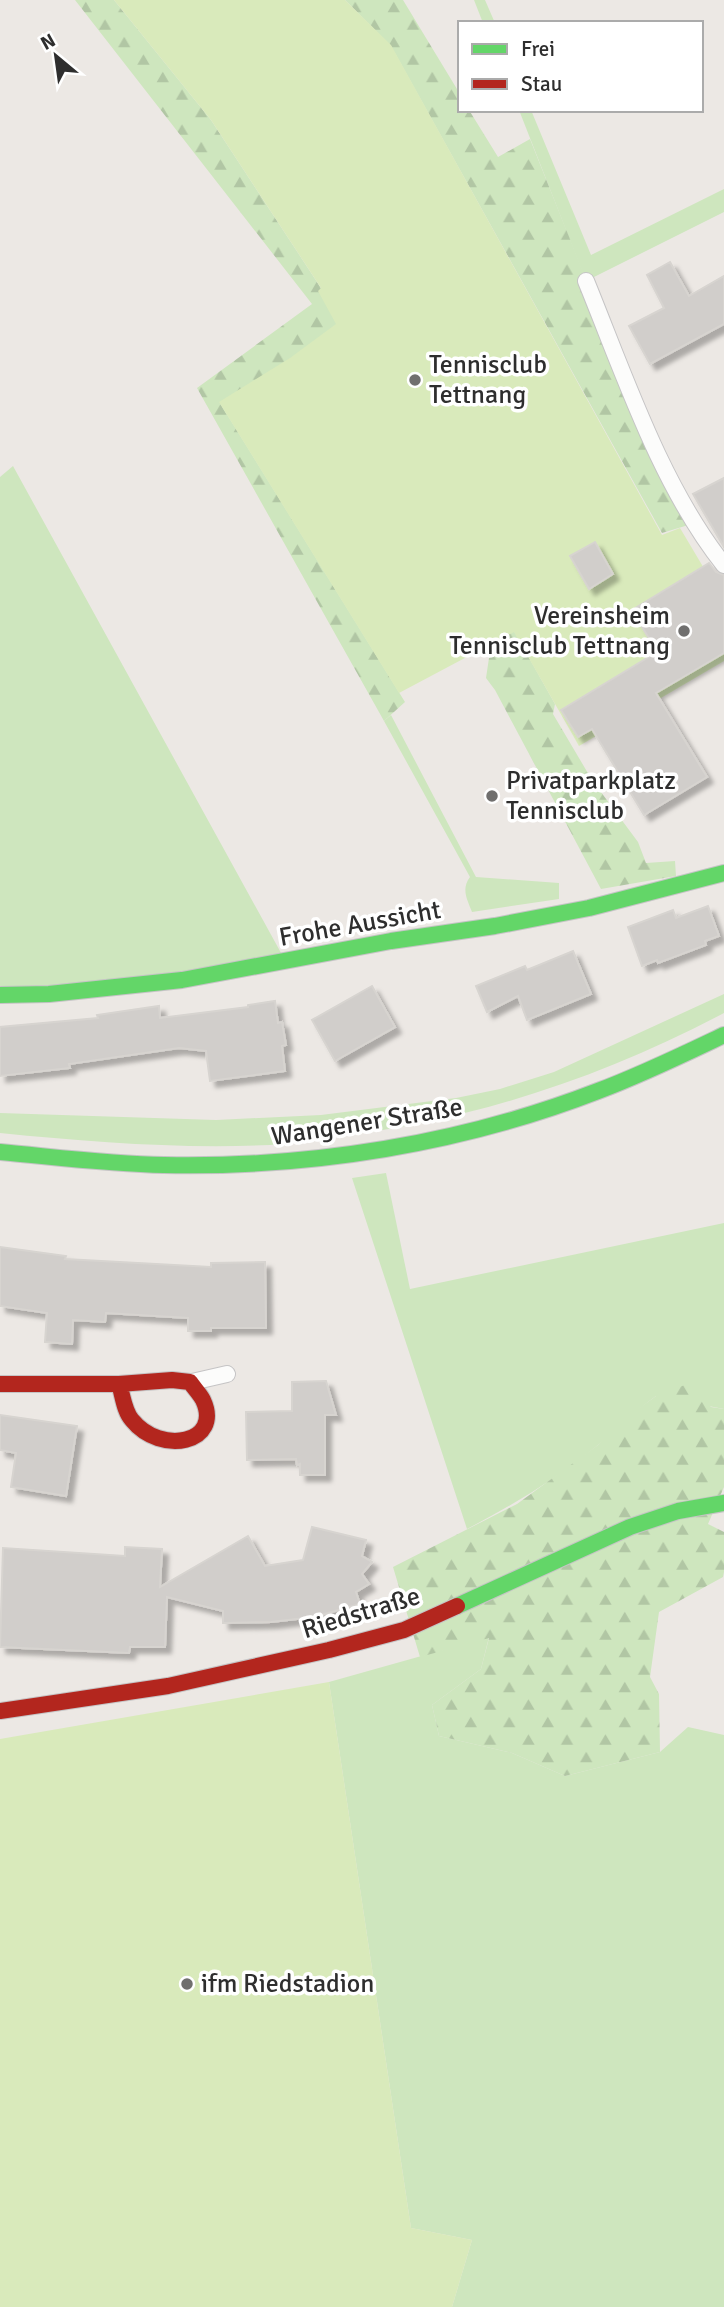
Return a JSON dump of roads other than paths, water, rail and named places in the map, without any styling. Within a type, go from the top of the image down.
[{"type":"street","name":"Frohe Aussicht","points":[[0,995],[49,994],[182,980],[589,908],[724,873]]},
{"type":"street","name":"Wangener Straße","points":[[0,1152],[90,1161],[187,1165],[310,1160],[375,1151],[473,1132],[547,1110],[624,1081],[724,1035]]},
{"type":"street","points":[[0,1384],[119,1384],[155,1380],[190,1382],[204,1399],[207,1420],[203,1430],[194,1439],[181,1442],[149,1438],[126,1410],[119,1384]]},
{"type":"street","name":"Riedstraße","points":[[0,1711],[168,1686],[329,1650],[404,1630],[630,1527],[678,1511],[721,1503]]},
{"type":"lane","points":[[586,281],[647,432],[702,537],[724,565]]},
{"type":"lane","points":[[190,1382],[227,1374]]},
{"type":"place","name":"Tennisclub Tettnang","points":[[415,380]]},
{"type":"place","name":"Vereinsheim Tennisclub Tettnang","points":[[684,631]]},
{"type":"place","name":"Privatparkplatz Tennisclub","points":[[492,796]]},
{"type":"place","name":"ifm Riedstadion","points":[[187,1984]]}]
